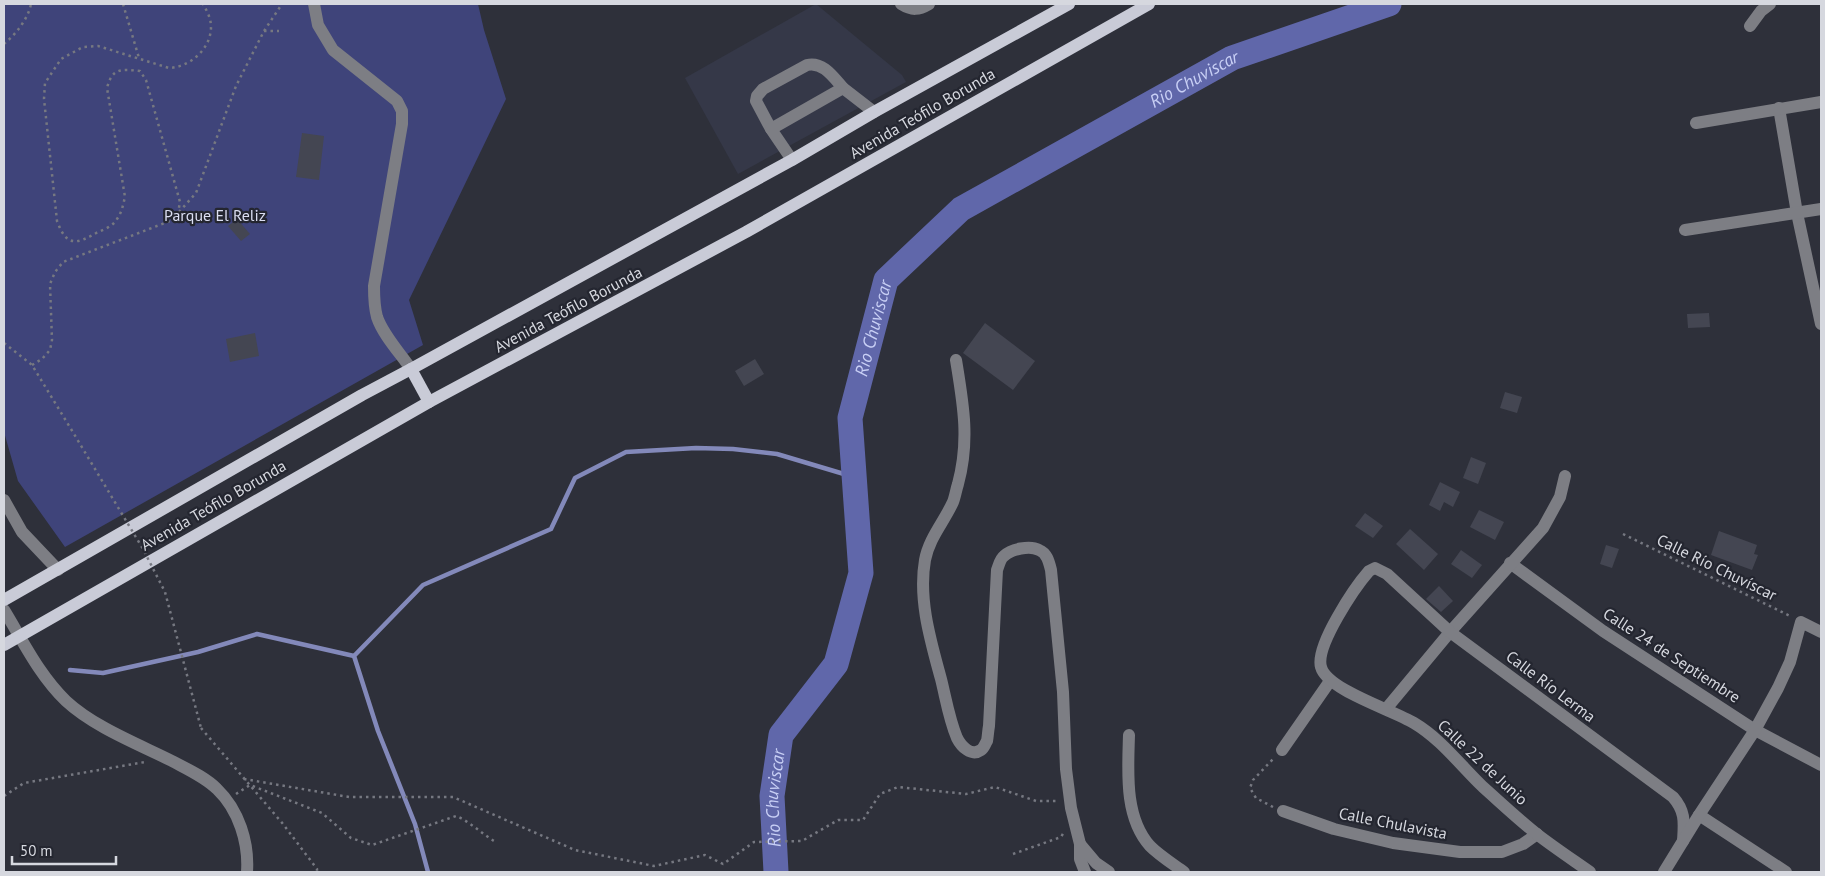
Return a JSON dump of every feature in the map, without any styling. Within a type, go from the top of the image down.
[{"type":"main road","name":"Avenida Teófilo Borunda","points":[[4,600],[362,395],[792,160],[1068,4]]},
{"type":"main road","name":"Avenida Teófilo Borunda","points":[[4,645],[429,402],[746,232],[1149,4]]},
{"type":"main road","points":[[411,369],[429,402]]},
{"type":"street","points":[[314,4],[318,25],[324,38],[333,50],[397,101],[402,111],[402,124],[374,286],[374,304],[384,330],[411,369]]},
{"type":"street","points":[[902,4],[907,8],[914,9],[929,4]]},
{"type":"street","points":[[1750,26],[1760,11],[1770,4]]},
{"type":"street","points":[[792,160],[771,129],[756,101],[763,89],[807,65],[813,64],[825,69],[844,88],[874,112]]},
{"type":"street","points":[[771,129],[844,88]]},
{"type":"street","points":[[1696,123],[1821,102]]},
{"type":"street","points":[[1780,108],[1797,213],[1821,320]]},
{"type":"street","points":[[1685,230],[1821,209]]},
{"type":"street","points":[[956,360],[964,410],[964,451],[953,502],[934,535],[925,560],[924,572],[925,604],[935,658],[949,713],[960,743],[965,749],[974,752],[980,751],[985,746],[988,738],[997,570],[1005,555],[1012,551],[1028,548],[1039,550],[1044,554],[1051,570],[1063,692],[1066,768],[1073,818],[1080,844],[1080,859],[1085,872]]},
{"type":"street","points":[[1386,709],[1450,632],[1543,528],[1560,497],[1565,476]]},
{"type":"street","points":[[4,500],[22,532],[58,570]]},
{"type":"street","name":"Calle 24 de Septiembre","points":[[1510,563],[1603,630],[1755,730],[1821,766]]},
{"type":"street","name":"Calle Río Lerma","points":[[1330,681],[1321,667],[1321,652],[1339,614],[1363,578],[1370,570],[1375,568],[1382,570],[1399,583],[1450,632],[1673,797],[1681,806],[1684,819],[1683,842]]},
{"type":"street","points":[[4,610],[43,675],[67,701],[96,722],[189,770],[217,789],[235,813],[244,836],[247,872]]},
{"type":"street","points":[[1664,872],[1755,730],[1790,662],[1801,622],[1821,632]]},
{"type":"street","points":[[1282,750],[1330,681]]},
{"type":"street","name":"Calle 22 de Junio","points":[[1330,681],[1356,696],[1404,717],[1426,730],[1482,786],[1537,834],[1590,872]]},
{"type":"street","points":[[1129,735],[1128,774],[1135,820],[1141,834],[1151,847],[1184,872]]},
{"type":"street","name":"Calle Chulavista","points":[[1283,811],[1334,829],[1393,843],[1460,852],[1502,852],[1523,844],[1537,834]]},
{"type":"street","points":[[1699,815],[1786,872]]},
{"type":"street","points":[[1080,844],[1096,863],[1109,872]]},
{"type":"path","points":[[4,44],[18,30],[31,5],[35,4]]},
{"type":"path","points":[[124,4],[139,59]]},
{"type":"path","points":[[178,213],[180,202],[146,80],[140,71],[116,71],[109,78],[107,88],[124,197],[122,210],[116,221],[107,228],[80,242],[71,240],[62,234],[57,221],[44,99],[45,83],[61,59],[83,47],[98,46],[169,68],[177,68],[190,62],[200,54],[207,42],[211,28],[209,15],[203,4]]},
{"type":"path","points":[[32,365],[42,359],[50,350],[52,340],[50,284],[55,272],[63,262],[170,221],[196,193],[236,86],[264,31],[282,4]]},
{"type":"path","points":[[264,31],[279,31]]},
{"type":"path","points":[[4,343],[32,365],[144,549],[165,592],[201,728],[283,824],[317,869],[317,872]]},
{"type":"path","name":"Calle Río Chuvíscar","points":[[1623,534],[1801,622]]},
{"type":"path","points":[[1282,750],[1253,780],[1250,788],[1256,798],[1283,811]]},
{"type":"path","points":[[4,796],[24,783],[166,758]]},
{"type":"path","points":[[244,779],[349,797],[453,797],[575,850],[654,866],[705,855],[723,864],[754,842],[802,840],[838,820],[863,820],[880,794],[898,788],[944,794],[966,794],[995,787],[1036,801],[1058,801],[1073,818],[1061,837],[1014,854]]},
{"type":"path","points":[[250,785],[322,813],[351,838],[372,845],[456,816],[467,820],[474,829],[494,842]]},
{"type":"shaded area","points":[[816,4],[902,75],[906,82],[738,174],[685,78]]},
{"type":"green space","name":"Parque El Reliz","points":[[4,4],[478,4],[484,30],[506,99],[409,300],[423,345],[65,547],[18,481],[4,432]]},
{"type":"building","points":[[302,133],[324,136],[319,180],[296,177]]},
{"type":"building","points":[[237,219],[250,234],[241,241],[228,226]]},
{"type":"building","points":[[1709,313],[1710,327],[1688,328],[1687,314]]},
{"type":"building","points":[[985,323],[1035,361],[1013,390],[963,353]]},
{"type":"building","points":[[255,333],[259,356],[230,362],[226,339]]},
{"type":"building","points":[[755,359],[764,374],[744,386],[735,371]]},
{"type":"building","points":[[1505,392],[1522,397],[1517,413],[1500,408]]},
{"type":"building","points":[[1471,457],[1486,463],[1478,484],[1463,478]]},
{"type":"building","points":[[1440,482],[1460,492],[1453,507],[1444,502],[1440,511],[1429,505]]},
{"type":"building","points":[[1479,510],[1504,522],[1495,540],[1470,527]]},
{"type":"building","points":[[1365,513],[1383,526],[1373,538],[1355,526]]},
{"type":"building","points":[[1410,529],[1438,554],[1424,570],[1396,544]]},
{"type":"building","points":[[1719,531],[1757,545],[1754,554],[1758,555],[1752,570],[1711,555]]},
{"type":"building","points":[[1606,545],[1619,549],[1612,568],[1600,564]]},
{"type":"building","points":[[1461,550],[1482,565],[1472,578],[1451,564]]},
{"type":"building","points":[[1439,586],[1453,601],[1441,612],[1426,599]]},
{"type":"waterway","name":"Rio Chuviscar","points":[[776,872],[772,796],[781,735],[836,664],[861,573],[850,418],[886,280],[961,209],[1232,58],[1389,4]]},
{"type":"waterway","points":[[428,872],[415,824],[378,731],[354,656],[423,585],[551,529],[575,478],[626,452],[696,448],[733,449],[777,454],[854,477]]},
{"type":"waterway","points":[[70,670],[103,673],[198,652],[257,634],[354,656]]}]
